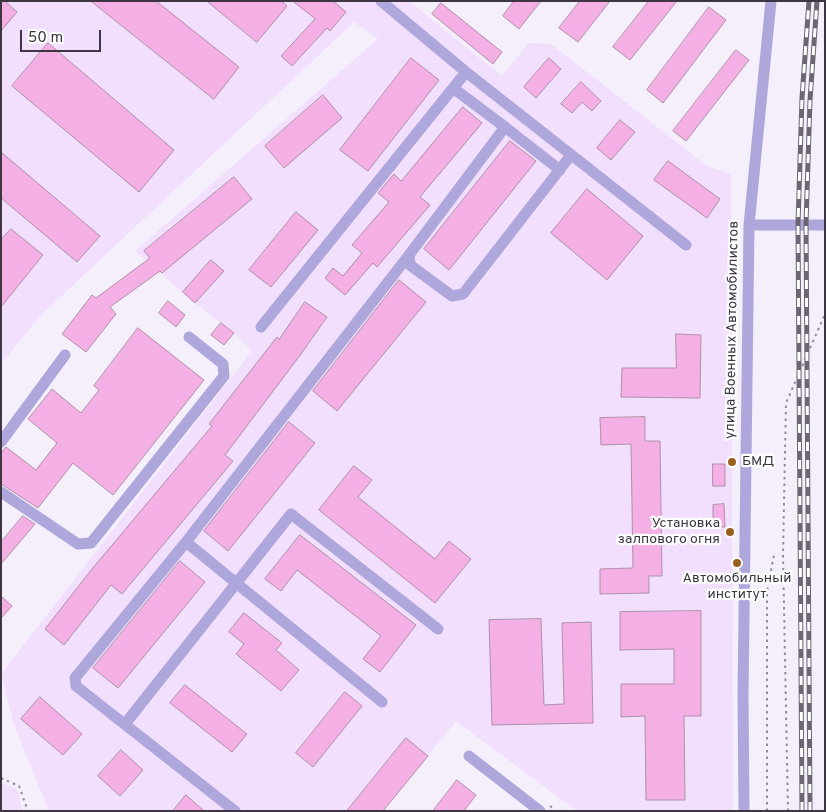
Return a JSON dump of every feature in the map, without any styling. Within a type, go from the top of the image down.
[{"type":"street","points":[[381,1],[466,72],[686,245]]},
{"type":"street","name":"улица Военных Автомобилистов","points":[[744,811],[749,225],[771,1]]},
{"type":"street","points":[[261,327],[466,72]]},
{"type":"street","points":[[453,88],[560,170]]},
{"type":"street","points":[[236,811],[76,686],[75,678],[186,542],[506,127]]},
{"type":"street","points":[[408,255],[410,265],[452,296],[462,294],[571,155]]},
{"type":"street","points":[[749,225],[825,225]]},
{"type":"street","points":[[1,492],[78,544],[91,543],[224,376],[223,364],[189,337]]},
{"type":"street","points":[[1,442],[65,355]]},
{"type":"street","points":[[124,724],[291,514],[438,629]]},
{"type":"street","points":[[186,542],[382,702]]},
{"type":"street","points":[[469,756],[540,811]]},
{"type":"path","points":[[788,811],[783,555],[786,403],[825,314]]},
{"type":"path","points":[[767,811],[767,591],[774,554]]},
{"type":"path","points":[[1,778],[19,786],[28,811]]},
{"type":"shaded area","points":[[1,1],[409,1],[502,76],[529,43],[551,44],[707,166],[731,174],[733,811],[577,811],[456,721],[383,811],[49,811],[14,725],[1,674],[252,351],[234,333],[195,303],[135,251],[378,39],[354,22],[39,317],[1,364]]},
{"type":"shaded area","points":[[1,783],[17,789],[23,811],[1,811]]},
{"type":"building","points":[[1,1],[5,1],[17,12],[1,31]]},
{"type":"building","points":[[91,1],[156,1],[239,67],[214,99]]},
{"type":"building","points":[[207,1],[282,1],[287,6],[257,42]]},
{"type":"building","points":[[293,1],[333,1],[346,12],[330,31],[327,28],[292,66],[281,56],[315,19]]},
{"type":"building","points":[[514,1],[541,1],[519,29],[503,16]]},
{"type":"building","points":[[580,1],[610,1],[578,42],[559,28]]},
{"type":"building","points":[[649,1],[677,1],[630,60],[613,47]]},
{"type":"building","points":[[441,3],[502,52],[493,64],[432,14]]},
{"type":"building","points":[[709,7],[726,20],[663,103],[647,90]]},
{"type":"building","points":[[48,43],[174,150],[139,192],[12,86]]},
{"type":"building","points":[[736,50],[749,60],[686,141],[673,131]]},
{"type":"building","points":[[411,58],[439,80],[368,171],[340,150]]},
{"type":"building","points":[[549,58],[561,69],[536,98],[524,87]]},
{"type":"building","points":[[581,82],[601,101],[592,111],[582,102],[572,113],[561,104]]},
{"type":"building","points":[[323,95],[342,118],[284,168],[265,146]]},
{"type":"building","points":[[463,107],[482,123],[420,197],[430,205],[377,267],[373,263],[345,295],[325,278],[333,268],[343,276],[362,253],[352,245],[389,202],[378,193],[394,174],[401,181]]},
{"type":"building","points":[[620,120],[635,132],[611,160],[597,148]]},
{"type":"building","points":[[510,141],[536,161],[449,270],[424,249]]},
{"type":"building","points":[[1,152],[100,236],[77,262],[1,198]]},
{"type":"building","points":[[668,161],[720,199],[707,218],[654,180]]},
{"type":"building","points":[[234,177],[252,199],[162,273],[160,271],[110,307],[116,314],[86,352],[62,334],[92,295],[96,298],[150,258],[144,251]]},
{"type":"building","points":[[587,189],[643,236],[607,280],[551,233]]},
{"type":"building","points":[[296,212],[318,230],[271,287],[249,270]]},
{"type":"building","points":[[11,229],[43,255],[1,307],[1,240]]},
{"type":"building","points":[[211,260],[224,271],[195,303],[183,292]]},
{"type":"building","points":[[399,280],[426,302],[337,411],[313,391]]},
{"type":"building","points":[[168,301],[185,315],[176,327],[159,313]]},
{"type":"building","points":[[305,302],[327,317],[225,455],[233,461],[122,594],[111,585],[64,645],[45,629],[92,569],[212,426],[209,424],[277,337],[279,339]]},
{"type":"building","points":[[221,323],[234,333],[224,345],[211,335]]},
{"type":"building","points":[[138,328],[204,380],[113,495],[73,463],[38,508],[1,484],[1,453],[6,447],[36,470],[57,443],[28,419],[52,389],[81,413],[99,390],[94,386]]},
{"type":"building","points":[[676,334],[701,335],[700,398],[621,397],[622,368],[676,368]]},
{"type":"building","points":[[645,417],[645,441],[660,441],[662,576],[649,576],[649,593],[600,594],[600,569],[633,568],[631,444],[601,445],[600,418]]},
{"type":"building","points":[[289,422],[315,443],[228,551],[204,531]]},
{"type":"building","points":[[713,464],[725,464],[725,486],[713,486]]},
{"type":"building","points":[[354,466],[372,480],[358,497],[435,559],[449,541],[471,559],[435,603],[319,510]]},
{"type":"building","points":[[724,504],[725,527],[713,527],[713,505]]},
{"type":"building","points":[[23,516],[35,524],[1,564],[1,542]]},
{"type":"building","points":[[300,535],[416,625],[380,672],[363,659],[381,636],[297,570],[281,591],[265,579]]},
{"type":"building","points":[[180,561],[205,582],[118,688],[93,668]]},
{"type":"building","points":[[1,596],[12,606],[1,618]]},
{"type":"building","points":[[701,611],[701,716],[684,716],[685,800],[646,800],[645,716],[621,717],[621,684],[674,684],[674,649],[620,650],[620,612]]},
{"type":"building","points":[[244,613],[282,643],[276,650],[299,670],[281,691],[236,654],[244,644],[229,632]]},
{"type":"building","points":[[541,619],[544,705],[564,704],[562,623],[591,622],[593,723],[492,725],[489,620]]},
{"type":"building","points":[[185,685],[247,734],[232,752],[170,703]]},
{"type":"building","points":[[345,692],[362,706],[313,767],[296,753]]},
{"type":"building","points":[[40,697],[82,734],[63,755],[21,719]]},
{"type":"building","points":[[406,738],[428,756],[383,811],[347,811]]},
{"type":"building","points":[[121,750],[143,770],[120,796],[98,776]]},
{"type":"building","points":[[457,780],[476,795],[464,811],[433,811]]},
{"type":"building","points":[[186,795],[204,811],[173,811]]},
{"type":"railway","points":[[802,811],[798,224],[802,98],[809,1]]},
{"type":"railway","points":[[810,811],[806,224],[810,100],[817,1]]},
{"type":"place","name":"БМД","points":[[732,462]]},
{"type":"place","name":"Установка залпового огня","points":[[730,532]]},
{"type":"place","name":"Автомобильный институт","points":[[737,563]]}]
